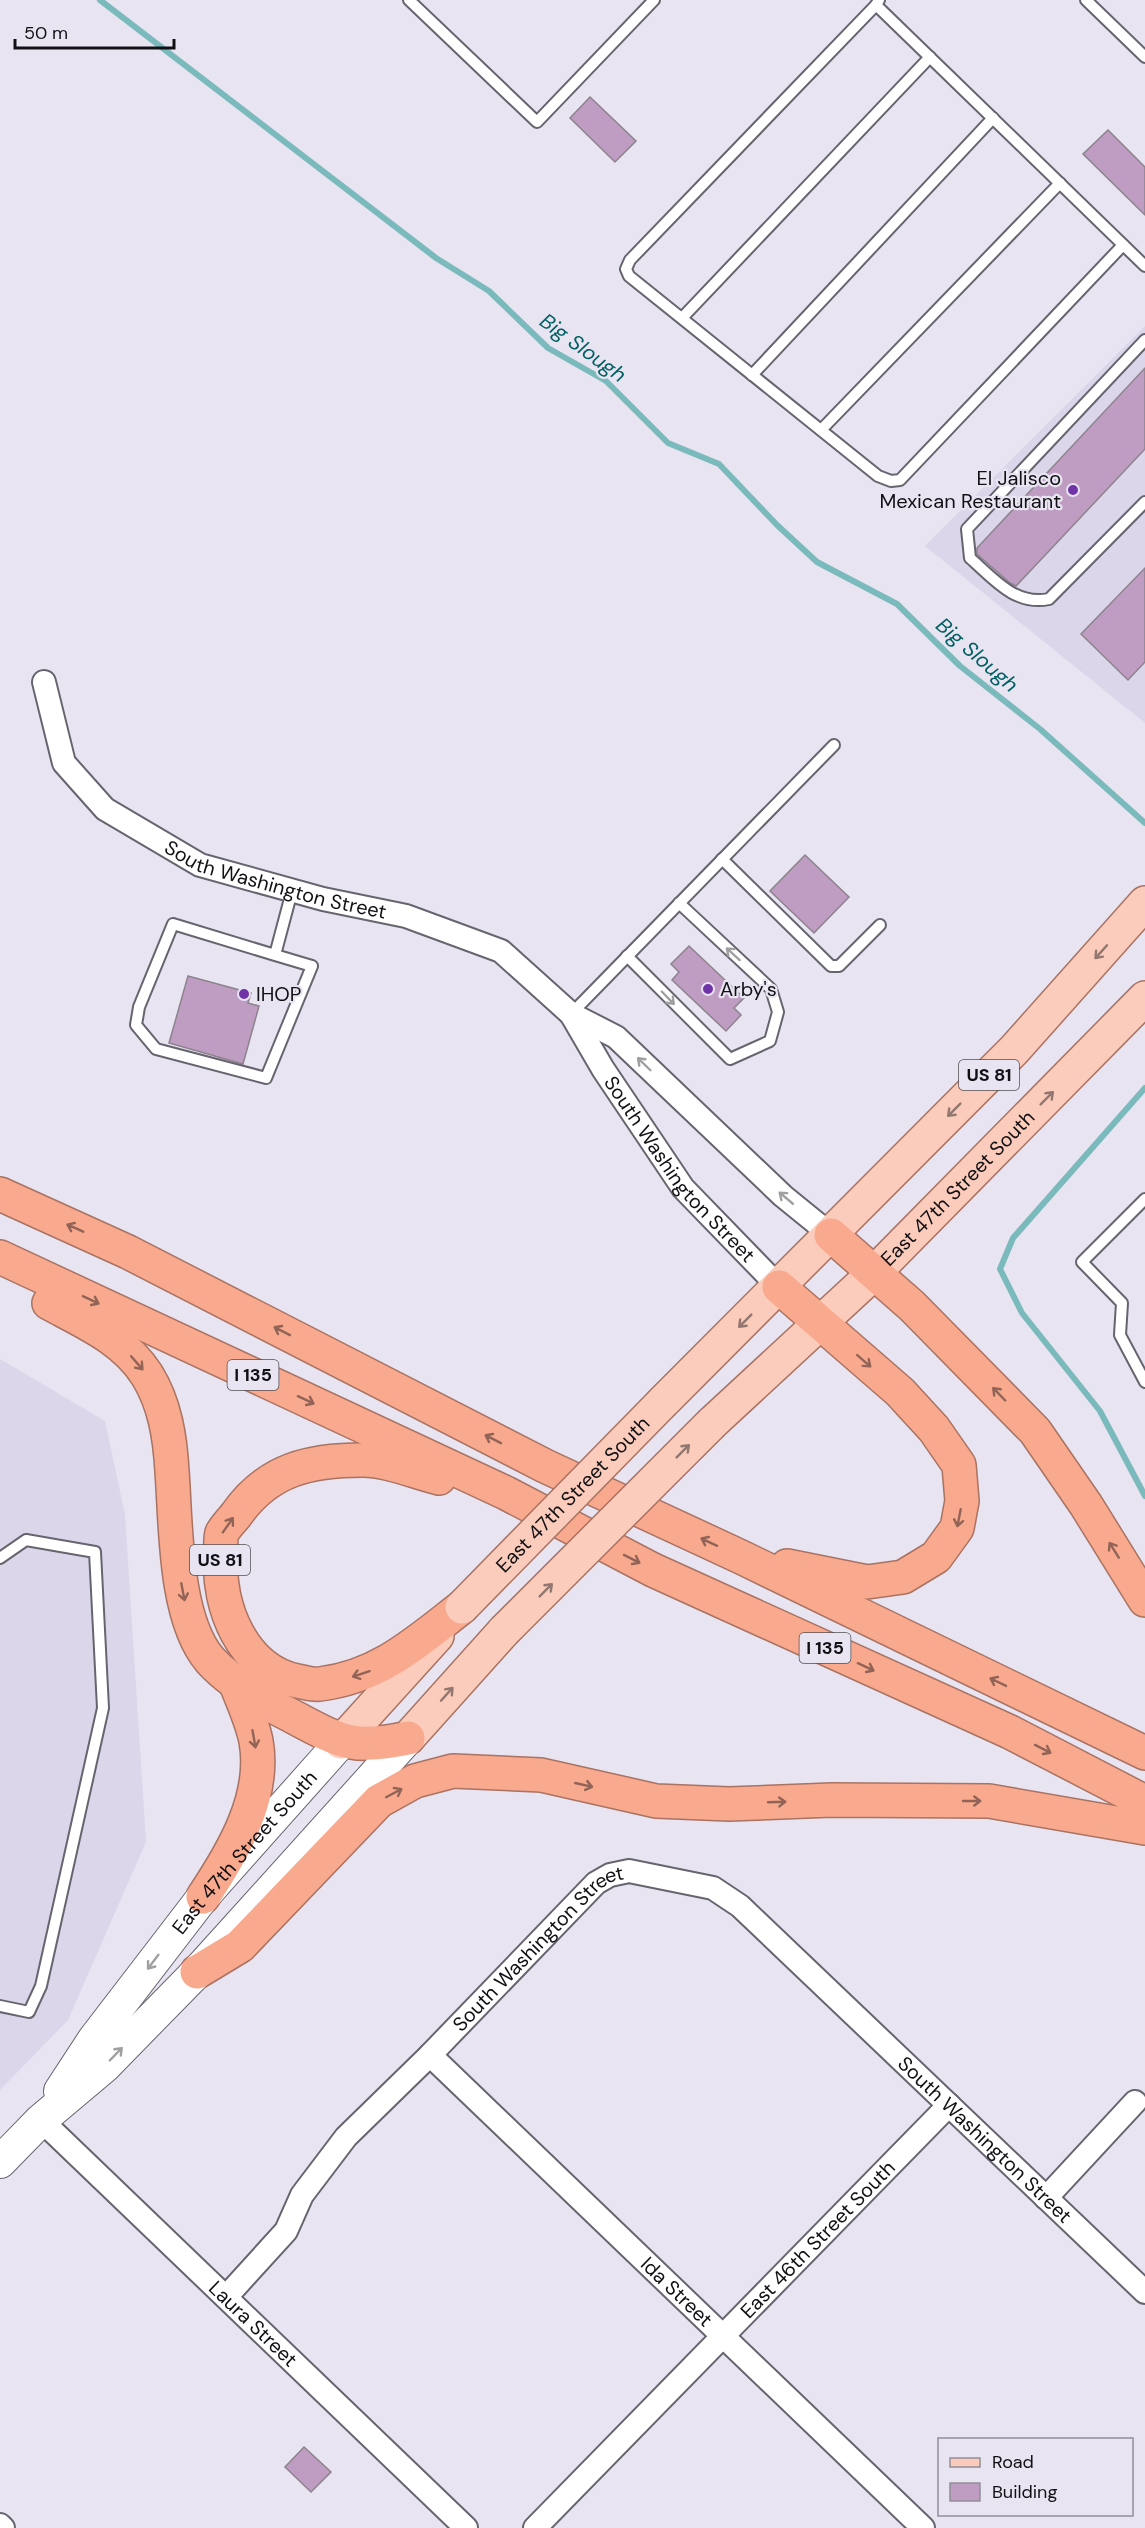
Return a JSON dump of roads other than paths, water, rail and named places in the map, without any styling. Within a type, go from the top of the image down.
[{"type":"highway","name":"I 135","points":[[0,1194],[128,1252],[545,1466],[741,1557],[1145,1753]]},
{"type":"highway","points":[[831,1235],[946,1339],[1035,1431],[1086,1505],[1145,1600]]},
{"type":"highway","name":"I 135","points":[[0,1257],[506,1493],[653,1570],[1010,1732],[1145,1802]]},
{"type":"highway","points":[[0,1277],[115,1338],[146,1375],[164,1413],[170,1448],[182,1592],[195,1632],[209,1659],[236,1684],[341,1742],[385,1743],[408,1738]]},
{"type":"highway","points":[[741,1557],[867,1582],[903,1577],[936,1557],[957,1528],[962,1501],[959,1465],[934,1429],[900,1392],[779,1287]]},
{"type":"highway","name":"US 81","points":[[462,1607],[392,1661],[371,1671],[318,1685],[288,1679],[260,1663],[244,1643],[223,1600],[220,1567],[222,1533],[245,1501],[268,1480],[308,1464],[366,1460],[506,1493]]},
{"type":"highway","points":[[203,1897],[231,1855],[255,1793],[256,1742],[236,1684]]},
{"type":"highway","points":[[197,1972],[240,1946],[379,1801],[415,1781],[453,1771],[541,1775],[656,1801],[729,1804],[832,1800],[989,1801],[1145,1828]]},
{"type":"main road","name":"East 47th Street South","points":[[41,2120],[94,2039],[203,1897],[462,1607],[1014,1050],[1144,904]]},
{"type":"main road","name":"East 47th Street South","points":[[0,2162],[41,2120],[104,2067],[197,1972],[504,1631],[712,1423],[873,1274],[1145,998]]},
{"type":"street","name":"South Washington Street","points":[[44,682],[64,763],[105,809],[200,865],[292,891],[406,916],[501,951],[571,1014],[616,1037],[783,1196],[831,1235]]},
{"type":"street","name":"South Washington Street","points":[[571,1014],[603,1069],[683,1188],[779,1287]]},
{"type":"street","name":"South Washington Street","points":[[226,2297],[286,2231],[302,2196],[346,2137],[430,2055],[596,1883],[610,1875],[629,1871],[681,1880],[713,1888],[726,1895],[1145,2292]]},
{"type":"street","name":"Ida Street","points":[[430,2055],[923,2528]]},
{"type":"street","points":[[1046,2198],[1135,2102]]},
{"type":"street","name":"East 46th Street South","points":[[535,2528],[949,2105]]},
{"type":"street","name":"Laura Street","points":[[41,2120],[466,2528]]},
{"type":"lane","points":[[409,0],[537,122],[654,0]]},
{"type":"lane","points":[[1086,0],[1145,57]]},
{"type":"lane","points":[[1124,245],[900,480],[891,481],[878,476],[629,276],[626,269],[630,260],[878,3],[930,57],[1124,245],[1145,266]]},
{"type":"lane","points":[[682,318],[930,57]]},
{"type":"lane","points":[[753,375],[993,118]]},
{"type":"lane","points":[[821,430],[1060,183]]},
{"type":"lane","points":[[1143,507],[1049,599],[1034,602],[1013,595],[970,558],[967,529],[1145,340]]},
{"type":"lane","points":[[571,1014],[834,745]]},
{"type":"lane","points":[[722,859],[831,966],[839,966],[880,925]]},
{"type":"lane","points":[[275,955],[292,891]]},
{"type":"lane","points":[[627,956],[730,1059],[770,1041],[778,1012],[771,989],[679,903]]},
{"type":"lane","points":[[173,924],[275,955],[312,966],[266,1078],[156,1049],[136,1024],[139,1007],[173,924]]},
{"type":"lane","points":[[1145,1199],[1082,1262],[1122,1303],[1120,1335],[1145,1382]]},
{"type":"lane","points":[[0,1558],[26,1540],[95,1552],[103,1708],[41,1986],[29,2012],[0,2006]]},
{"type":"waterway","name":"Big Slough","points":[[100,0],[436,258],[489,291],[548,348],[606,381],[668,443],[719,464],[777,525],[817,562],[897,604],[960,666],[1040,729],[1145,823]]},
{"type":"waterway","points":[[1145,1088],[1013,1238],[1000,1269],[1022,1313],[1100,1411],[1145,1496]]},
{"type":"place","name":"El Jalisco Mexican Restaurant","points":[[1073,490]]},
{"type":"place","name":"Arby's","points":[[708,989]]},
{"type":"place","name":"IHOP","points":[[244,994]]}]
